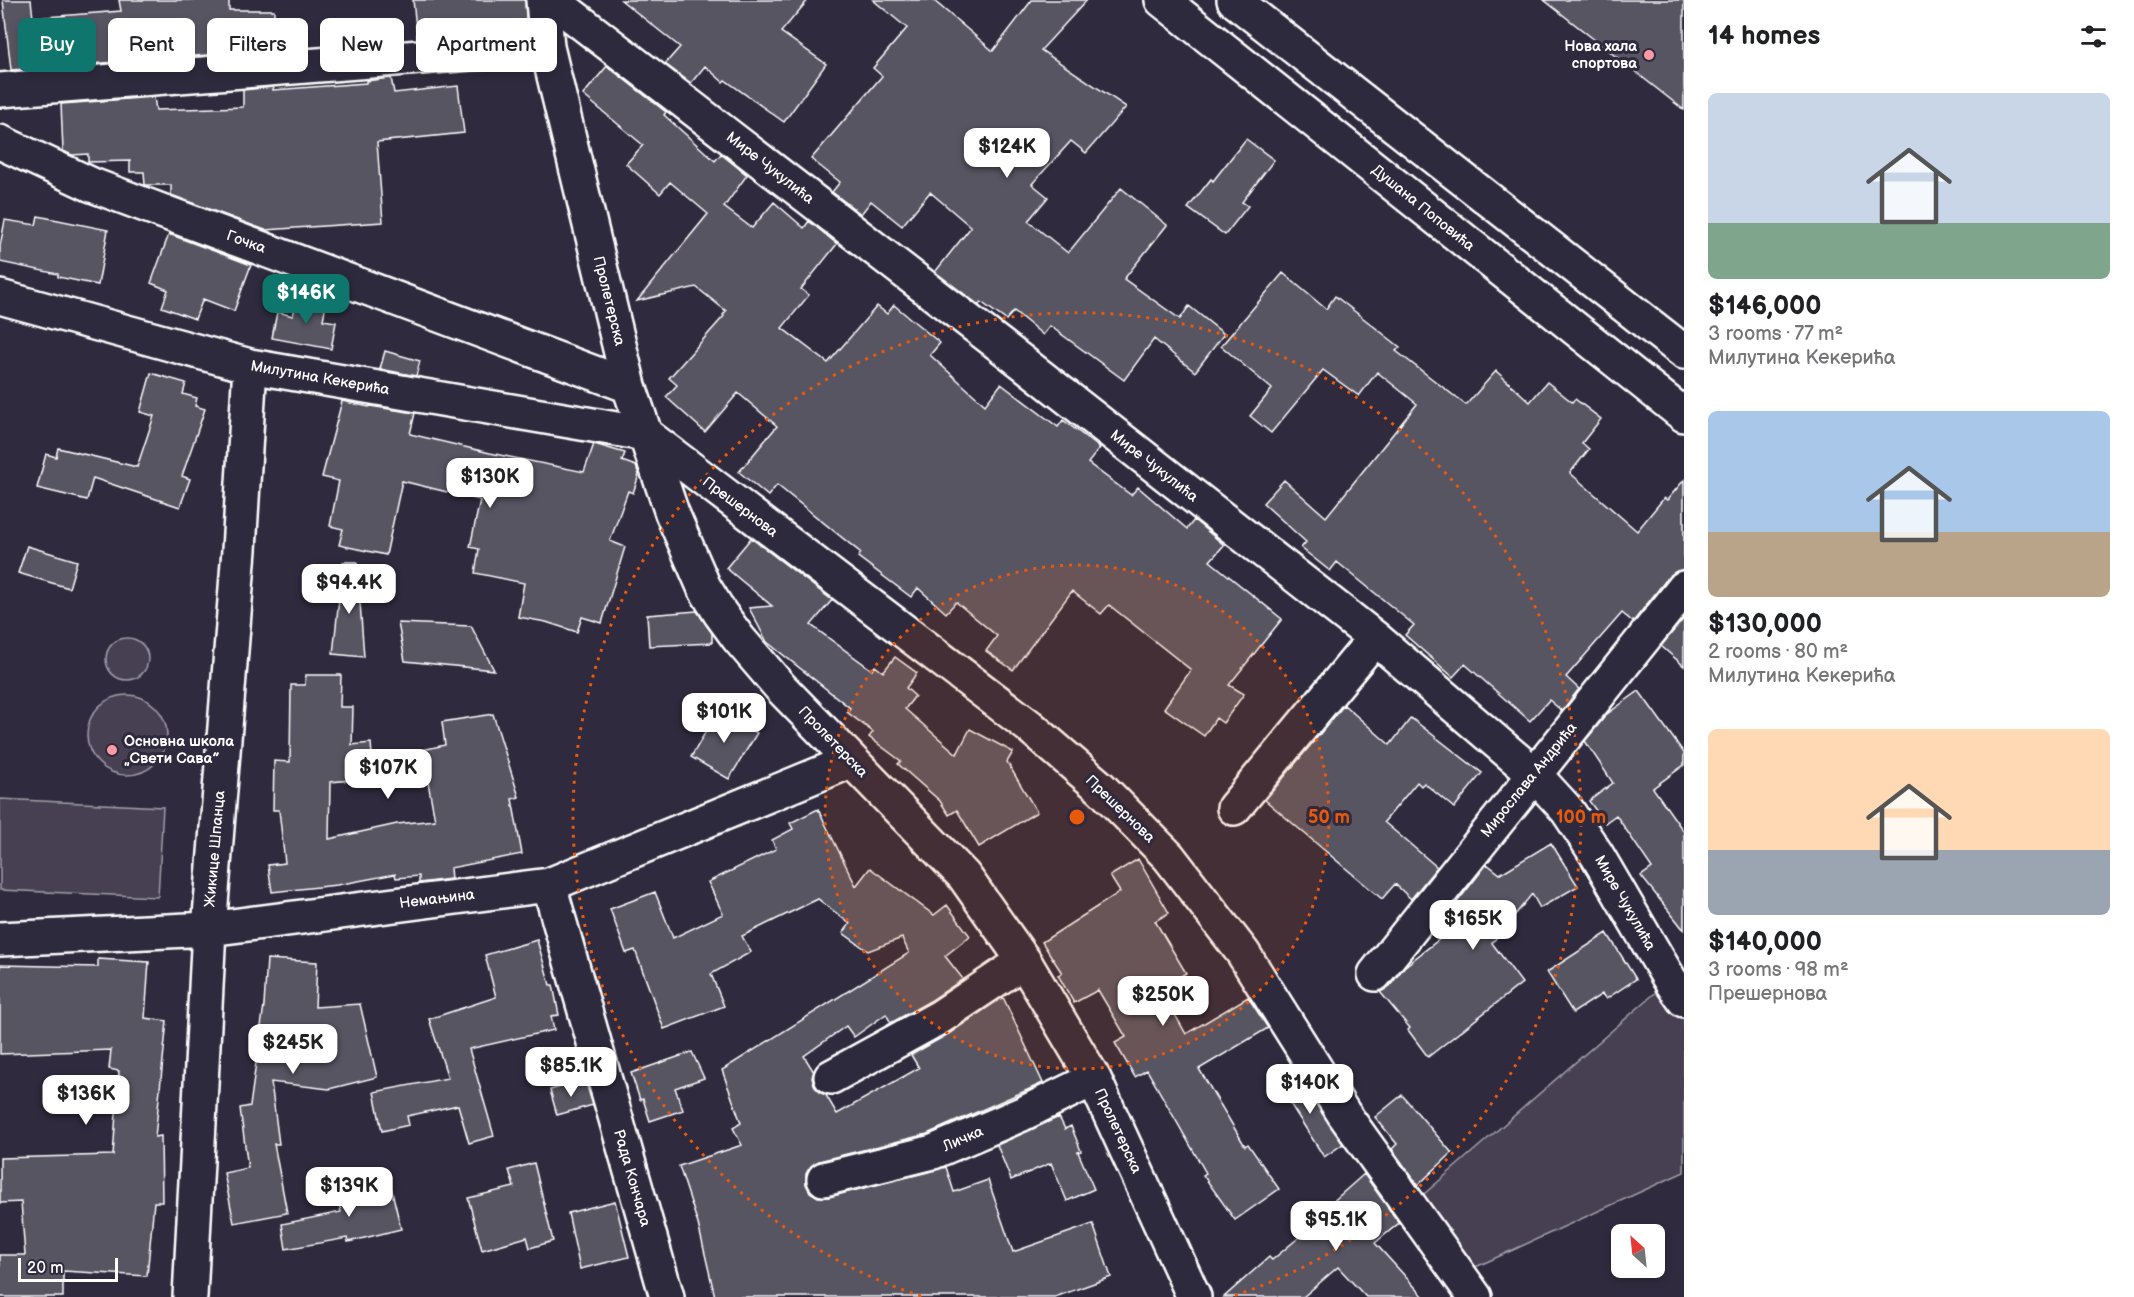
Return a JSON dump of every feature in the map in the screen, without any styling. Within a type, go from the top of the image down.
[{"type":"street","name":"Пролетерска","points":[[543,0],[545,18]]},
{"type":"street","name":"Мире Чукулића","points":[[552,0],[1022,362],[1374,638],[1534,774],[1568,810],[1684,1000]]},
{"type":"street","name":"Душана Поповића","points":[[1162,0],[1684,415]]},
{"type":"street","points":[[1234,0],[1684,352]]},
{"type":"street","points":[[0,90],[416,57]]},
{"type":"street","name":"Пролетерска","points":[[553,72],[629,386],[672,513],[704,587],[739,639],[781,688],[964,876],[1024,961],[1094,1079],[1190,1296]]},
{"type":"street","name":"Гочка","points":[[0,142],[92,185],[629,386]]},
{"type":"street","name":"Милутина Кекерића","points":[[0,297],[250,366],[645,434]]},
{"type":"street","name":"Жикице Шпанца","points":[[190,1297],[208,929],[239,560],[250,366]]},
{"type":"street","name":"Прешернова","points":[[645,434],[1029,726],[1101,788],[1169,857],[1243,953],[1344,1114],[1476,1297]]},
{"type":"street","name":"Мирослава Андрића","points":[[1375,974],[1684,588]]},
{"type":"street","points":[[1234,808],[1374,638]]},
{"type":"street","name":"Немањина","points":[[0,939],[208,929],[549,885],[851,761]]},
{"type":"street","name":"Рада Кончара","points":[[549,885],[667,1297]]},
{"type":"street","points":[[831,1077],[940,1017],[1024,961]]},
{"type":"street","name":"Личка","points":[[824,1179],[933,1152],[1022,1114],[1094,1079]]},
{"type":"shaded area","points":[[127,638],[135,639],[142,644],[147,651],[147,667],[142,674],[135,679],[127,680],[119,679],[112,674],[107,667],[106,659],[107,651],[112,644],[119,639]]},
{"type":"shaded area","points":[[127,695],[142,698],[155,707],[164,720],[167,735],[164,750],[155,763],[142,772],[127,775],[112,772],[99,763],[90,750],[87,735],[90,720],[99,707],[112,698]]},
{"type":"shaded area","points":[[0,799],[163,807],[158,897],[0,890]]},
{"type":"shaded area","points":[[1670,980],[1684,1000],[1684,1172],[1458,1275],[1409,1207]]},
{"type":"building","points":[[3,0],[31,0],[33,18],[18,18],[18,69],[11,70]]},
{"type":"building","points":[[119,0],[229,0],[229,10],[274,10],[274,18],[207,18],[207,55],[195,56],[195,18],[108,18],[108,63],[96,64],[96,18],[33,18],[121,11]]},
{"type":"building","points":[[413,0],[525,0],[526,18],[416,18],[416,28]]},
{"type":"building","points":[[621,0],[808,0],[781,32],[826,64],[784,122],[725,80],[723,82],[705,66],[691,83],[665,64],[680,47]]},
{"type":"building","points":[[873,0],[933,0],[993,51],[1032,0],[1087,0],[1041,50],[1126,107],[1086,153],[1071,141],[1032,184],[1048,197],[1028,221],[1068,253],[1121,188],[1167,225],[1124,279],[1180,319],[1189,306],[1224,334],[1195,372],[1154,339],[1124,380],[1050,326],[1043,335],[1014,311],[1006,320],[981,302],[979,305],[935,272],[971,227],[930,192],[902,226],[871,201],[861,214],[832,192],[840,182],[811,159],[882,76],[873,68],[907,28]]},
{"type":"building","name":"Нова хала спортова","points":[[1544,0],[1684,0],[1684,110]]},
{"type":"building","points":[[607,66],[666,112],[664,115],[715,161],[721,154],[747,175],[724,207],[752,228],[774,202],[804,228],[809,221],[837,244],[801,289],[809,295],[782,328],[828,363],[877,306],[887,314],[894,305],[940,343],[930,355],[985,405],[1001,384],[1058,427],[1063,420],[1100,448],[1088,463],[1131,495],[1138,487],[1187,529],[1194,520],[1224,545],[1210,561],[1282,619],[1229,685],[1244,694],[1223,723],[1216,718],[1204,736],[1164,708],[1191,670],[1109,605],[1101,614],[1072,591],[1013,670],[986,651],[997,636],[956,602],[946,613],[918,588],[911,597],[858,557],[861,553],[777,485],[768,496],[739,472],[777,426],[738,393],[705,432],[666,397],[677,385],[669,378],[726,311],[696,287],[637,301],[708,214],[670,182],[660,194],[626,164],[643,145],[583,95]]},
{"type":"building","points":[[391,78],[394,93],[458,86],[464,133],[377,142],[383,222],[265,230],[171,195],[171,185],[145,185],[144,172],[130,172],[130,161],[88,162],[88,154],[72,155],[63,151],[61,104],[154,97],[156,110],[243,107],[243,90],[366,83],[366,81]]},
{"type":"building","points":[[1246,139],[1274,160],[1242,202],[1248,206],[1225,235],[1188,208]]},
{"type":"building","points":[[38,216],[108,230],[98,285],[0,262],[0,246],[5,220],[36,225]]},
{"type":"building","points":[[169,234],[251,265],[234,311],[203,299],[195,319],[162,307],[168,290],[151,283]]},
{"type":"building","points":[[1283,273],[1326,309],[1335,296],[1400,347],[1396,351],[1466,405],[1496,371],[1530,402],[1547,382],[1572,402],[1575,399],[1601,419],[1582,443],[1589,449],[1570,473],[1637,531],[1664,498],[1667,500],[1684,480],[1684,570],[1669,576],[1633,622],[1622,613],[1566,677],[1579,689],[1562,711],[1549,700],[1530,721],[1465,664],[1453,677],[1405,635],[1414,625],[1337,562],[1330,571],[1301,548],[1306,542],[1263,503],[1284,480],[1326,517],[1417,404],[1377,372],[1359,396],[1323,370],[1271,433],[1250,416],[1272,389],[1221,346]]},
{"type":"building","points":[[297,298],[326,304],[323,320],[336,322],[331,349],[272,338],[277,312],[293,316]]},
{"type":"building","points":[[385,351],[420,361],[416,376],[380,369]]},
{"type":"building","points":[[151,373],[186,383],[183,394],[197,398],[195,406],[205,409],[182,476],[190,479],[180,507],[93,478],[87,500],[37,488],[46,454],[56,457],[58,448],[137,467],[154,416],[140,412]]},
{"type":"building","points":[[342,401],[415,413],[410,434],[584,472],[594,444],[625,453],[622,461],[636,466],[639,475],[633,493],[628,491],[610,541],[625,547],[602,623],[582,617],[577,632],[546,622],[518,617],[524,583],[475,573],[479,549],[470,547],[480,500],[402,481],[386,555],[339,545],[343,529],[330,526],[339,481],[322,477]]},
{"type":"building","points":[[751,538],[832,600],[811,625],[872,670],[875,666],[883,672],[895,657],[917,673],[906,688],[915,696],[905,709],[957,754],[970,729],[1013,752],[1007,762],[1037,812],[979,847],[957,810],[949,815],[940,801],[898,764],[901,761],[869,737],[873,732],[847,712],[850,708],[767,642],[749,608],[772,606],[726,568]]},
{"type":"building","points":[[27,546],[77,561],[69,588],[18,573]]},
{"type":"building","points":[[343,562],[357,562],[364,657],[333,654]]},
{"type":"building","points":[[697,611],[712,633],[712,643],[649,646],[647,615]]},
{"type":"building","points":[[1684,618],[1684,666],[1661,646]]},
{"type":"building","points":[[398,623],[471,626],[494,670],[405,661]]},
{"type":"building","points":[[306,675],[341,675],[340,707],[353,707],[352,745],[371,743],[374,778],[330,782],[329,839],[397,824],[435,820],[422,750],[445,745],[442,722],[493,714],[519,797],[512,799],[522,854],[450,868],[451,879],[419,883],[419,876],[396,878],[395,874],[337,885],[272,892],[268,865],[285,863],[279,810],[273,810],[274,761],[290,762],[291,685],[305,685]]},
{"type":"building","points":[[1639,691],[1684,753],[1684,765],[1653,788],[1684,832],[1684,930],[1641,876],[1652,868],[1616,815],[1605,823],[1589,801],[1613,783],[1585,741],[1607,714]]},
{"type":"building","points":[[1344,705],[1390,745],[1411,718],[1482,773],[1454,808],[1424,783],[1421,786],[1417,782],[1384,822],[1437,867],[1411,899],[1395,884],[1382,899],[1265,800]]},
{"type":"building","points":[[719,709],[757,733],[729,779],[691,757]]},
{"type":"building","points":[[818,809],[856,886],[870,868],[934,915],[947,905],[970,936],[945,956],[963,979],[891,1023],[886,1014],[854,1037],[846,1026],[804,1056],[814,1072],[812,1077],[815,1087],[826,1095],[837,1114],[919,1068],[911,1055],[950,1033],[1003,997],[1043,1083],[927,1134],[819,1161],[811,1166],[806,1174],[806,1184],[810,1192],[818,1197],[829,1197],[946,1167],[954,1192],[988,1180],[1013,1252],[1093,1224],[1111,1277],[1055,1297],[715,1297],[698,1224],[679,1166],[742,1145],[733,1128],[741,1123],[722,1070],[909,953],[902,938],[868,951],[843,933],[850,924],[818,899],[742,936],[751,952],[711,974],[724,1006],[664,1029],[635,950],[626,953],[610,909],[655,892],[673,938],[723,914],[708,882],[776,849],[772,840],[793,829],[790,823]]},
{"type":"building","points":[[1551,843],[1578,886],[1540,908],[1532,894],[1492,943],[1522,983],[1428,1057],[1408,1030],[1410,1028],[1380,992],[1390,986],[1404,967],[1442,937],[1436,929],[1487,864],[1500,874]]},
{"type":"building","points":[[1138,859],[1169,913],[1155,921],[1186,973],[1160,988],[1186,1034],[1248,997],[1268,1028],[1199,1069],[1245,1146],[1248,1144],[1279,1189],[1235,1220],[1203,1175],[1206,1173],[1147,1070],[1135,1077],[1115,1043],[1126,1037],[1098,990],[1074,1003],[1058,975],[1062,973],[1042,942],[1120,892],[1110,876]]},
{"type":"building","points":[[1607,933],[1636,979],[1606,999],[1602,994],[1573,1013],[1547,972]]},
{"type":"building","points":[[537,940],[550,985],[553,985],[559,1015],[551,1016],[554,1030],[469,1049],[494,1136],[469,1143],[458,1105],[407,1116],[409,1125],[382,1131],[374,1092],[448,1078],[429,1019],[496,997],[485,955]]},
{"type":"building","points":[[98,959],[149,962],[145,1018],[167,1021],[155,1137],[161,1136],[162,1202],[154,1202],[147,1276],[63,1271],[63,1297],[0,1297],[0,1255],[25,1255],[21,1202],[0,1203],[0,1158],[113,1155],[119,1071],[109,1069],[111,1050],[0,1054],[0,965],[98,967]]},
{"type":"building","points":[[267,959],[317,962],[315,1007],[360,1004],[377,1077],[329,1089],[271,1082],[279,1144],[274,1144],[287,1213],[234,1223],[224,1173],[248,1168],[240,1108],[250,1106],[264,1005]]},
{"type":"building","points":[[692,1052],[704,1078],[675,1088],[683,1110],[650,1121],[631,1073]]},
{"type":"building","points":[[1295,1072],[1343,1144],[1324,1157],[1277,1083]]},
{"type":"building","points":[[585,1080],[593,1105],[557,1115],[550,1090]]},
{"type":"building","points":[[1402,1095],[1452,1153],[1418,1185],[1392,1149],[1397,1144],[1375,1117]]},
{"type":"building","points":[[1059,1117],[1065,1129],[1071,1126],[1081,1151],[1078,1152],[1094,1189],[1067,1201],[1051,1163],[1011,1180],[997,1145]]},
{"type":"building","points":[[534,1163],[553,1241],[530,1248],[527,1237],[482,1250],[468,1198],[514,1187],[509,1170]]},
{"type":"building","points":[[1364,1174],[1399,1223],[1375,1243],[1424,1297],[1366,1297],[1338,1267],[1303,1297],[1224,1297],[1269,1257],[1272,1260],[1315,1224],[1312,1220]]},
{"type":"building","points":[[389,1179],[401,1229],[348,1242],[347,1238],[286,1249],[282,1224],[341,1212],[336,1191]]},
{"type":"building","points":[[615,1201],[629,1257],[580,1269],[568,1213]]},
{"type":"place","name":"Нова хала спортова","points":[[1649,55]]},
{"type":"place","name":"Основна школа „Свети Сава”","points":[[112,750]]}]
